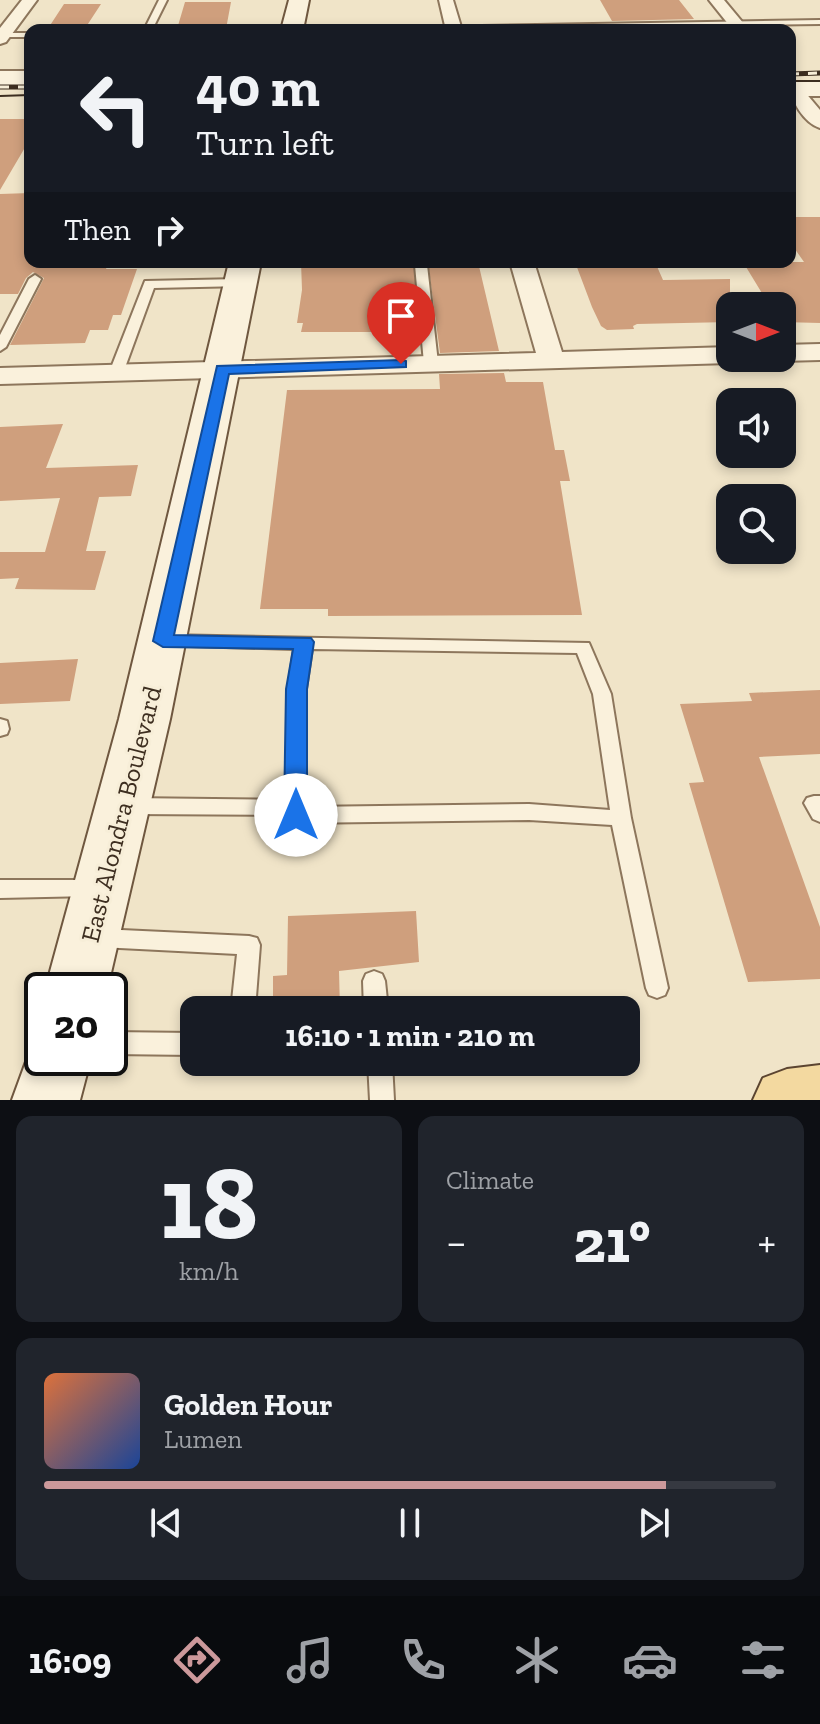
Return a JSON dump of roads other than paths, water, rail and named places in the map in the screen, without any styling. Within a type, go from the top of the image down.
[{"type":"main road","points":[[293,24],[299,0]]},
{"type":"main road","name":"East Alondra Boulevard","points":[[91,939],[163,641],[242,273]]},
{"type":"main road","points":[[46,1100],[53,1076]]},
{"type":"main road","points":[[787,1100],[820,1096]]},
{"type":"street","points":[[1,36],[30,0]]},
{"type":"street","points":[[446,0],[453,24]]},
{"type":"street","points":[[716,0],[736,24]]},
{"type":"street","points":[[0,78],[24,78]]},
{"type":"street","points":[[796,89],[820,89]]},
{"type":"street","points":[[796,94],[820,122]]},
{"type":"street","points":[[524,268],[551,360]]},
{"type":"street","points":[[796,353],[820,352]]},
{"type":"street","points":[[0,376],[716,355]]},
{"type":"lane","points":[[151,24],[163,0]]},
{"type":"lane","points":[[787,24],[820,22]]},
{"type":"lane","points":[[1,36],[24,35]]},
{"type":"lane","points":[[421,268],[431,363]]},
{"type":"lane","points":[[116,373],[149,284],[242,273]]},
{"type":"lane","points":[[0,347],[35,279]]},
{"type":"lane","points":[[163,641],[583,647],[602,694],[621,818],[657,988]]},
{"type":"lane","points":[[304,642],[297,689],[296,815],[529,812],[621,818]]},
{"type":"lane","points":[[820,803],[814,803],[820,814]]},
{"type":"lane","points":[[125,806],[296,808]]},
{"type":"lane","points":[[0,889],[91,939],[249,945],[244,996]]},
{"type":"lane","points":[[374,981],[375,996]]},
{"type":"lane","points":[[128,1043],[180,1044]]},
{"type":"lane","points":[[381,1076],[382,1100]]},
{"type":"tram line","points":[[796,81],[820,81]]},
{"type":"tram line","points":[[0,96],[24,95]]},
{"type":"railway","points":[[796,74],[820,73]]},
{"type":"railway","points":[[0,87],[24,87]]}]
